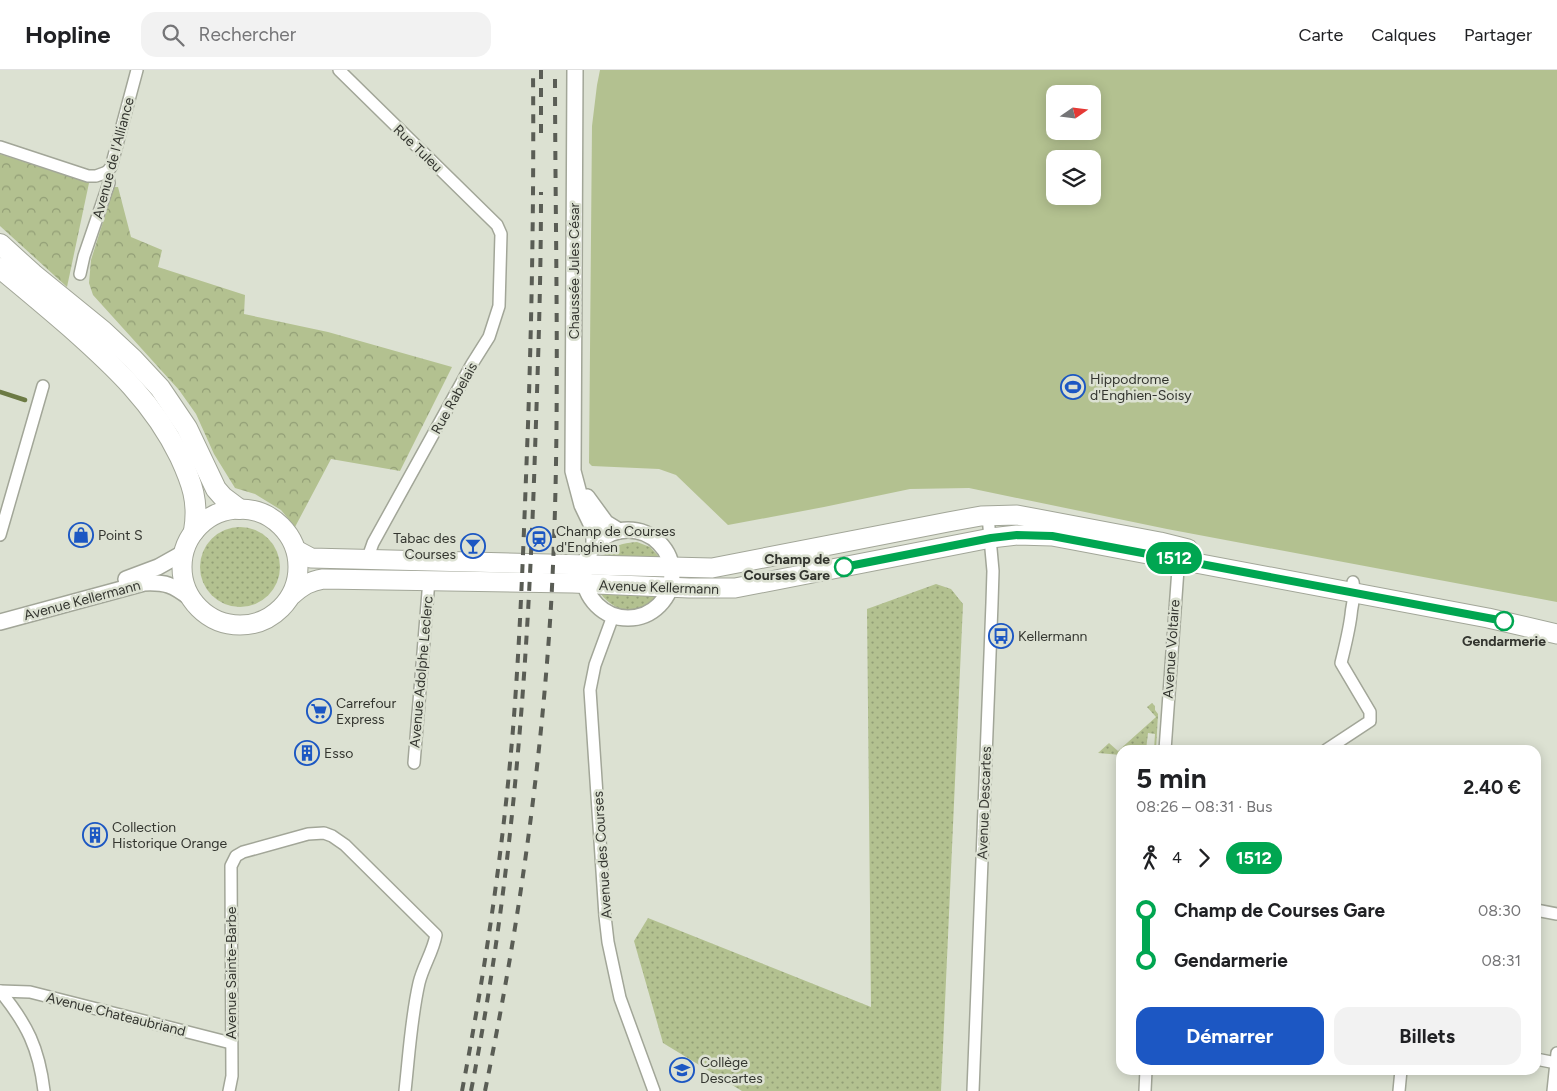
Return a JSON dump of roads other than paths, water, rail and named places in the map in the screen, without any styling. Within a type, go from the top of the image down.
[{"type":"highway","points":[[0,244],[33,274],[103,331],[145,371],[169,400],[187,428],[216,490],[239,508]]},
{"type":"highway","points":[[0,268],[100,353],[128,381],[157,416],[175,446],[194,491],[197,514],[194,530]]},
{"type":"main road","points":[[239,508],[260,512],[279,523],[289,535],[296,550],[298,573],[292,594],[287,602],[273,616],[256,624],[246,626],[217,621],[202,611],[190,598],[183,581],[183,553],[194,530],[214,514],[239,508]]},
{"type":"main road","name":"Avenue Kellermann","points":[[296,550],[311,558],[712,568],[948,522],[988,516],[1017,515],[1038,518],[1180,553]]},
{"type":"main road","name":"Avenue Kellermann","points":[[292,594],[313,580],[323,579],[735,588],[991,538],[1017,535],[1052,536],[1180,553],[1203,553],[1557,634]]},
{"type":"main road","name":"Avenue Kellermann","points":[[1354,588],[1514,613],[1557,624]]},
{"type":"street","name":"Avenue de l'Alliance","points":[[80,274],[84,256],[109,184],[107,172],[111,167],[136,70]]},
{"type":"street","name":"Rue Tuleu","points":[[339,70],[497,225]]},
{"type":"street","name":"Chaussée Jules César","points":[[575,70],[573,471],[582,505],[594,530],[594,546]]},
{"type":"street","points":[[0,147],[88,176],[96,176],[107,172]]},
{"type":"street","name":"Rue Rabelais","points":[[367,560],[373,542],[492,331],[500,306],[501,234],[497,225]]},
{"type":"street","points":[[0,535],[44,386]]},
{"type":"street","points":[[573,471],[593,506],[606,523],[619,531]]},
{"type":"street","name":"Avenue Descartes","points":[[973,1091],[992,603],[991,538],[988,516]]},
{"type":"street","points":[[619,531],[640,531],[655,538],[666,551],[672,567],[672,587],[666,598],[656,609],[643,616],[629,619],[613,616],[597,606],[589,596],[585,584],[584,565],[594,546],[608,535],[619,531]]},
{"type":"street","name":"Avenue Kellermann","points":[[0,614],[142,574],[183,553]]},
{"type":"street","name":"Avenue Voltaire","points":[[1165,745],[1180,553]]},
{"type":"street","name":"Avenue Adolphe Leclerc","points":[[414,763],[429,580]]},
{"type":"street","name":"Avenue Kellermann","points":[[0,622],[144,583],[160,582],[175,587],[190,598]]},
{"type":"street","points":[[1334,745],[1370,721],[1371,716],[1341,663],[1351,622],[1354,588]]},
{"type":"street","name":"Avenue des Courses","points":[[613,616],[595,665],[590,690],[605,916],[608,942],[620,998],[654,1091]]},
{"type":"street","name":"Avenue Sainte-Barbe","points":[[230,1091],[232,1076],[231,866],[236,856],[244,852],[308,834],[324,833],[345,845],[436,935],[434,949],[420,980],[415,1004],[405,1091]]},
{"type":"street","points":[[1541,911],[1557,914]]},
{"type":"street","points":[[0,991],[32,1038],[44,1091]]},
{"type":"street","name":"Avenue Chateaubriand","points":[[0,991],[30,992],[231,1043]]},
{"type":"street","points":[[1541,1059],[1556,1058],[1553,1091]]},
{"type":"street","points":[[1145,1091],[1146,1075]]},
{"type":"street","points":[[1399,1091],[1401,1075]]},
{"type":"waterway","points":[[0,392],[25,400]]},
{"type":"railway","points":[[462,1091],[486,956],[499,866],[516,691],[532,292],[533,70]]},
{"type":"railway","points":[[541,70],[541,137]]},
{"type":"railway","points":[[485,1091],[508,971],[527,850],[547,667],[554,539],[557,405],[555,70]]},
{"type":"railway","points":[[471,1091],[498,932],[508,852],[523,693],[535,451],[541,192]]},
{"type":"place","name":"Hippodrome d'Enghien-Soisy","points":[[1073,387]]},
{"type":"place","name":"Point S","points":[[81,535]]},
{"type":"place","name":"Champ de Courses d'Enghien","points":[[539,539]]},
{"type":"place","name":"Tabac des Courses","points":[[473,546]]},
{"type":"place","name":"Champ de Courses Gare","points":[[844,567]]},
{"type":"place","name":"Gendarmerie","points":[[1504,621]]},
{"type":"place","name":"Kellermann","points":[[1001,636]]},
{"type":"place","name":"Carrefour Express","points":[[319,711]]},
{"type":"place","name":"Esso","points":[[307,753]]},
{"type":"place","name":"Collection Historique Orange","points":[[95,835]]},
{"type":"place","name":"Collège Descartes","points":[[682,1070]]}]
